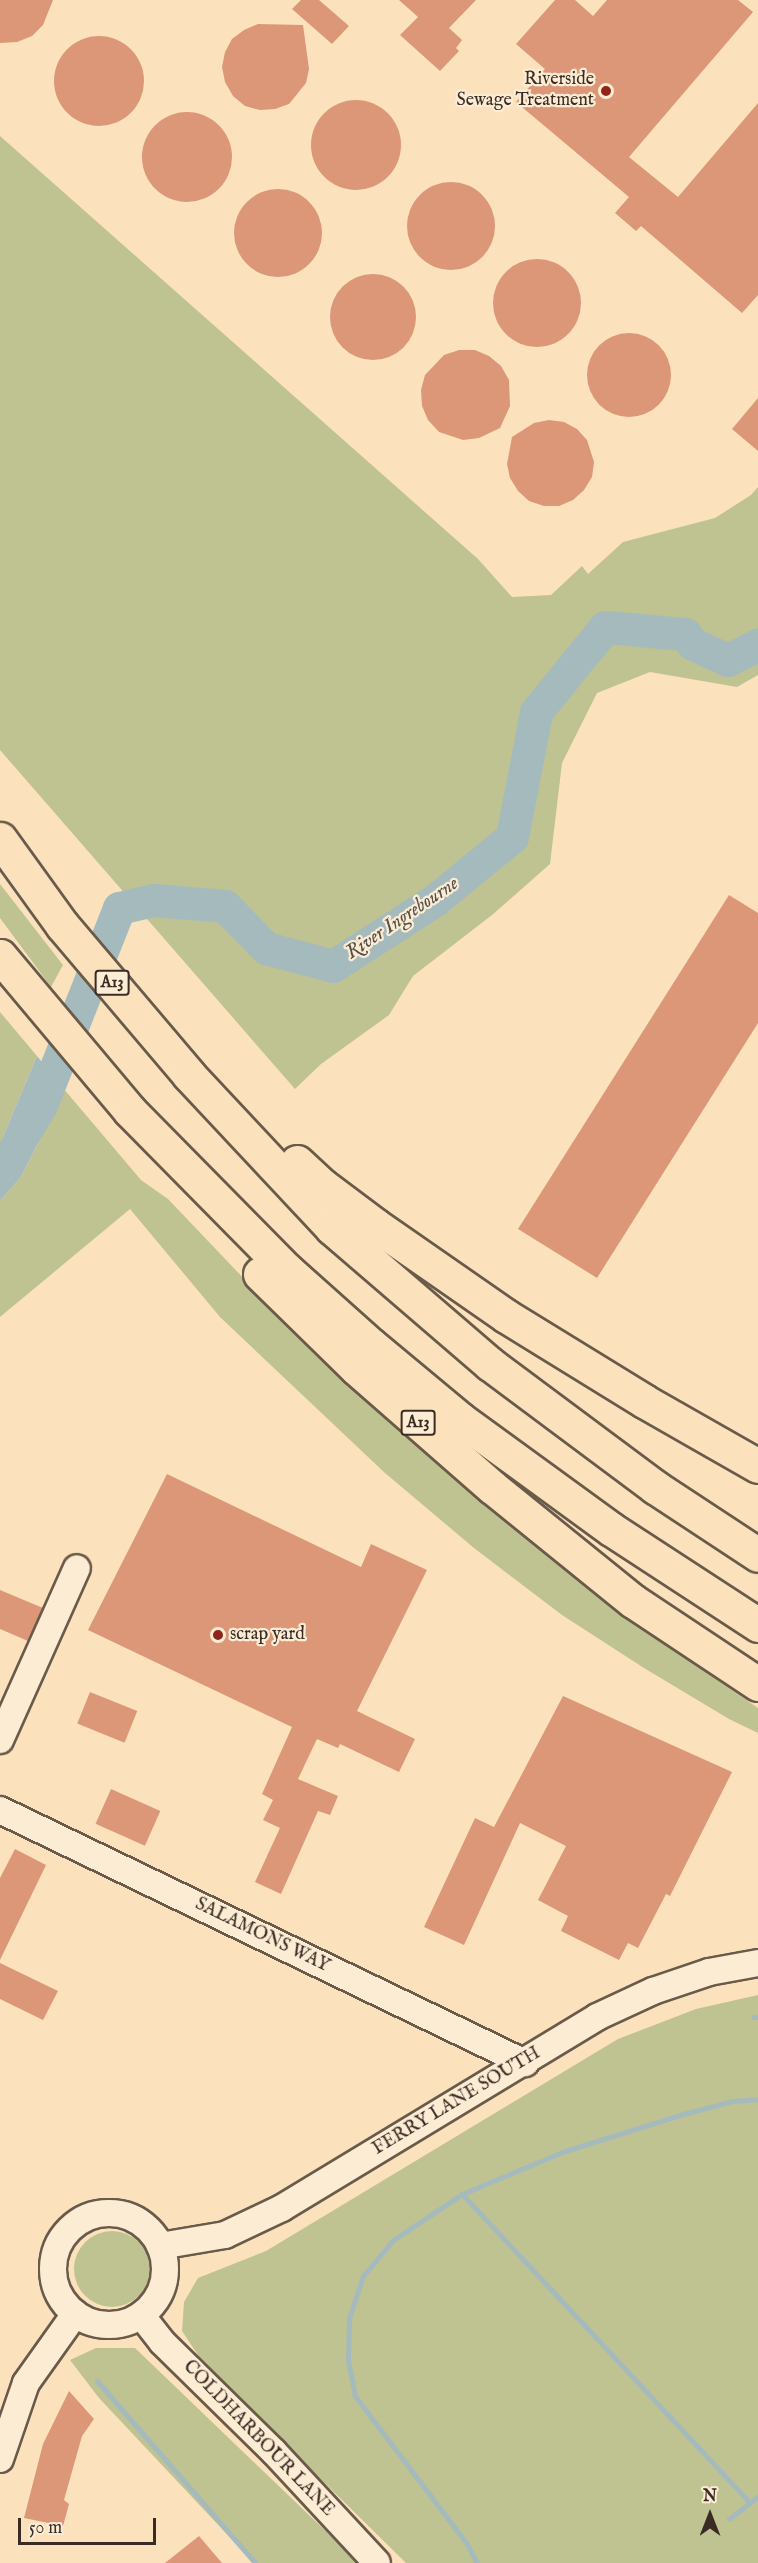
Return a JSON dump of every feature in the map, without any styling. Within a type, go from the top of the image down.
[{"type":"highway","name":"A13","points":[[0,839],[62,924],[189,1075],[332,1228],[481,1357],[571,1427],[758,1556]]},
{"type":"highway","name":"A13","points":[[0,956],[122,1102],[286,1270],[452,1412],[611,1529],[758,1625]]},
{"type":"highway","name":"A13","points":[[189,1075],[236,1103],[322,1186],[440,1272],[605,1377],[758,1466]]},
{"type":"highway","name":"A13","points":[[122,1102],[154,1166],[356,1368],[492,1487],[633,1601],[758,1684]]},
{"type":"street","points":[[0,1740],[77,1568]]},
{"type":"street","name":"SALAMONS WAY","points":[[0,1810],[525,2063]]},
{"type":"street","name":"FERRY LANE SOUTH","points":[[160,2246],[225,2235],[282,2208],[525,2063],[597,2017],[653,1991],[709,1972],[758,1963]]},
{"type":"street","points":[[118,2213],[135,2219],[150,2230],[160,2246],[165,2265],[163,2284],[155,2301],[141,2315],[125,2323],[108,2325],[90,2322],[75,2314],[62,2300],[54,2283],[53,2265],[57,2247],[67,2231],[82,2220],[99,2214],[118,2213]]},
{"type":"street","points":[[0,2459],[26,2383],[75,2314]]},
{"type":"street","name":"COLDHARBOUR LANE","points":[[141,2315],[162,2342],[274,2452],[376,2563]]},
{"type":"green space","points":[[0,136],[478,559],[512,597],[551,595],[582,566],[588,574],[623,542],[715,518],[751,495],[758,487],[758,675],[737,687],[650,672],[597,693],[562,763],[550,864],[492,915],[413,976],[389,1015],[321,1064],[295,1089],[0,750]]},
{"type":"green space","points":[[0,884],[63,965],[51,987],[0,918]]},
{"type":"green space","points":[[0,1012],[37,1056],[0,1144]]},
{"type":"green space","points":[[63,1088],[141,1180],[168,1199],[269,1305],[450,1472],[608,1605],[758,1708],[758,1733],[729,1719],[644,1668],[562,1615],[474,1548],[385,1473],[220,1317],[130,1209],[0,1317],[0,1201],[21,1177],[60,1101]]},
{"type":"green space","points":[[758,1995],[758,2563],[406,2563],[204,2364],[182,2331],[184,2302],[198,2278],[266,2251],[618,2039],[696,2009]]},
{"type":"green space","points":[[112,2231],[127,2234],[139,2242],[147,2254],[150,2269],[147,2284],[139,2296],[127,2304],[112,2307],[97,2304],[85,2296],[77,2284],[74,2269],[77,2254],[85,2242],[97,2234]]},
{"type":"green space","points":[[96,2348],[135,2348],[359,2563],[254,2563],[99,2398],[70,2360]]},
{"type":"shaded area","points":[[37,1056],[63,1088],[60,1100],[21,1177],[0,1201],[0,1144]]},
{"type":"building","points":[[0,0],[53,0],[43,25],[32,36],[17,42],[0,43]]},
{"type":"building","points":[[301,0],[319,0],[349,26],[332,44],[292,9]]},
{"type":"building","points":[[399,0],[476,0],[449,28],[462,40],[456,48],[459,51],[440,71],[400,35],[418,17]]},
{"type":"building","points":[[555,0],[575,0],[593,16],[607,0],[738,0],[753,12],[629,157],[678,197],[758,103],[758,295],[742,313],[641,226],[636,231],[615,213],[629,197],[516,102],[545,69],[516,44]]},
{"type":"building","points":[[258,24],[303,25],[309,69],[306,83],[289,104],[275,109],[260,110],[245,106],[233,96],[225,82],[222,67],[225,52],[232,39]]},
{"type":"building","points":[[99,36],[116,40],[131,49],[140,64],[144,81],[140,98],[131,113],[116,122],[99,126],[82,122],[67,113],[58,98],[54,81],[58,64],[67,49],[82,40]]},
{"type":"building","points":[[356,100],[381,108],[393,120],[401,145],[393,170],[381,182],[356,190],[331,182],[319,170],[311,145],[319,120],[331,108]]},
{"type":"building","points":[[187,112],[212,120],[224,132],[232,157],[224,182],[212,194],[187,202],[162,194],[150,182],[142,157],[150,132],[162,120]]},
{"type":"building","points":[[451,182],[468,185],[482,195],[492,209],[495,226],[492,243],[482,257],[468,267],[451,270],[434,267],[420,257],[410,243],[407,226],[410,209],[420,195],[434,185]]},
{"type":"building","points":[[278,189],[295,192],[309,202],[319,216],[322,233],[319,250],[309,264],[295,274],[278,277],[261,274],[247,264],[237,250],[234,233],[237,216],[247,202],[261,192]]},
{"type":"building","points":[[537,259],[554,263],[568,272],[577,286],[581,303],[577,320],[568,334],[554,343],[537,347],[520,343],[506,334],[497,320],[493,303],[497,286],[506,272],[520,263]]},
{"type":"building","points":[[373,274],[389,278],[403,287],[412,301],[416,317],[412,333],[403,347],[389,356],[373,360],[357,356],[343,347],[334,333],[330,317],[334,301],[343,287],[357,278]]},
{"type":"building","points":[[629,333],[645,336],[659,345],[668,359],[671,375],[668,391],[659,405],[645,414],[629,417],[613,414],[599,405],[590,391],[587,375],[590,359],[599,345],[613,336]]},
{"type":"building","points":[[459,350],[475,350],[489,356],[501,366],[509,380],[510,406],[500,428],[479,438],[463,440],[439,432],[428,420],[422,406],[421,390],[425,375],[444,355]]},
{"type":"building","points":[[758,398],[758,451],[732,429]]},
{"type":"building","points":[[549,420],[564,422],[577,429],[587,440],[594,462],[592,477],[584,490],[573,500],[559,506],[544,506],[529,501],[518,491],[510,478],[507,464],[512,437],[534,423]]},
{"type":"building","points":[[729,895],[758,913],[758,1023],[597,1278],[518,1229]]},
{"type":"building","points":[[167,1474],[361,1567],[371,1544],[427,1570],[357,1711],[415,1739],[399,1772],[340,1744],[338,1748],[317,1739],[298,1779],[338,1796],[330,1815],[318,1811],[281,1894],[255,1882],[280,1828],[263,1820],[273,1800],[262,1794],[292,1727],[88,1630]]},
{"type":"building","points":[[0,1590],[43,1608],[28,1641],[0,1629]]},
{"type":"building","points":[[90,1692],[137,1711],[125,1743],[77,1724]]},
{"type":"building","points":[[563,1696],[732,1772],[670,1896],[666,1894],[638,1948],[628,1943],[619,1960],[561,1931],[568,1916],[538,1900],[566,1846],[520,1823],[464,1945],[424,1927],[475,1818],[494,1827]]},
{"type":"building","points":[[111,1789],[160,1811],[145,1846],[96,1824]]},
{"type":"building","points":[[15,1849],[46,1865],[0,1960],[0,1878]]},
{"type":"building","points":[[0,1963],[58,1991],[43,2020],[0,1999]]},
{"type":"building","points":[[69,2391],[94,2419],[82,2436],[64,2500],[69,2504],[63,2526],[24,2518],[43,2444]]},
{"type":"building","points":[[199,2536],[222,2563],[165,2563]]},
{"type":"waterway","name":"River Ingrebourne","points":[[0,1173],[41,1105],[119,908],[154,900],[225,906],[266,948],[333,966],[435,900],[512,837],[536,712],[605,627],[685,634],[693,644],[728,660],[758,645]]},
{"type":"waterway","points":[[477,2563],[467,2544],[355,2396],[348,2359],[349,2318],[363,2276],[393,2240],[462,2194],[565,2151],[680,2115],[732,2101],[758,2099]]},
{"type":"waterway","points":[[462,2194],[750,2503]]},
{"type":"waterway","points":[[97,2381],[255,2563]]},
{"type":"waterway","points":[[729,2519],[758,2496]]},
{"type":"place","name":"Riverside Sewage Treatment","points":[[606,91]]},
{"type":"place","name":"scrap yard","points":[[218,1635]]}]
